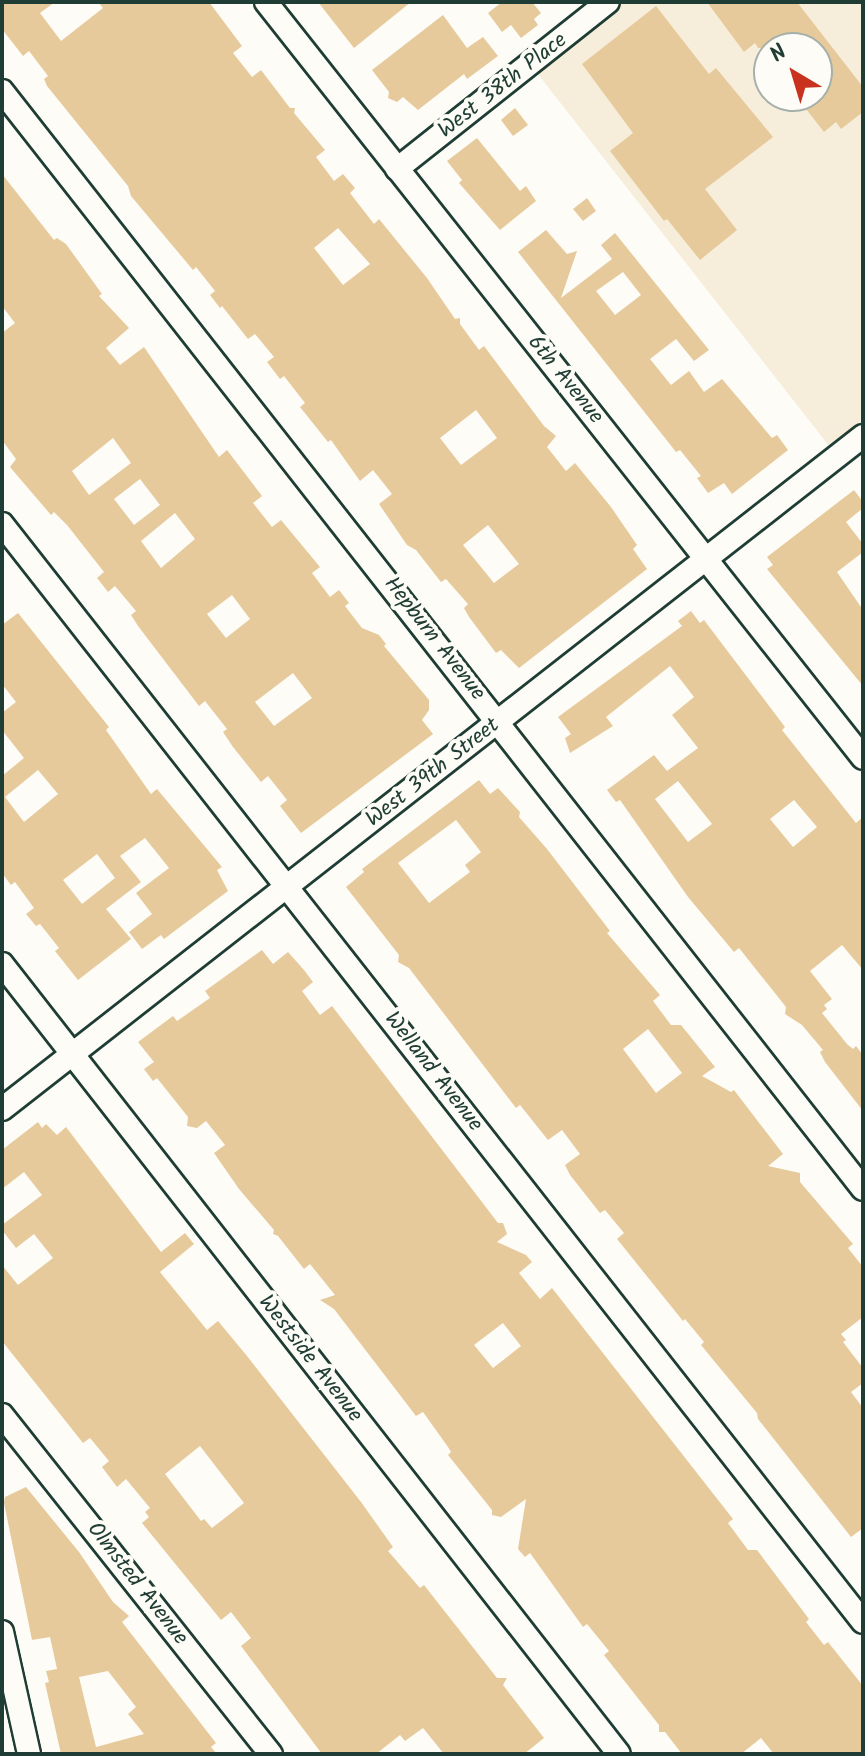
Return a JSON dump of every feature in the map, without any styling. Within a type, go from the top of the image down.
[{"type":"street","name":"6th Avenue","points":[[266,2],[863,758]]},
{"type":"street","name":"West 38th Place","points":[[397,169],[593,7]]},
{"type":"street","name":"Hepburn Avenue","points":[[2,91],[863,1189]]},
{"type":"street","name":"West 39th Street","points":[[2,1109],[863,436]]},
{"type":"street","name":"Welland Avenue","points":[[2,524],[863,1622]]},
{"type":"street","name":"Westside Avenue","points":[[2,964],[619,1754]]},
{"type":"street","name":"Olmsted Avenue","points":[[2,1415],[271,1754]]},
{"type":"street","points":[[2,1632],[29,1754]]},
{"type":"shaded area","points":[[608,2],[863,2],[863,436],[837,456],[530,64]]},
{"type":"building","points":[[2,2],[55,2],[40,13],[61,41],[103,8],[98,2],[209,2],[242,46],[233,53],[252,77],[261,70],[290,108],[295,108],[294,113],[325,150],[316,157],[334,181],[343,174],[355,188],[350,193],[374,224],[379,219],[427,278],[455,319],[460,318],[460,324],[479,350],[484,346],[544,426],[556,436],[547,447],[566,471],[575,463],[637,545],[633,549],[647,569],[519,668],[501,650],[496,653],[469,617],[464,608],[468,604],[446,579],[441,582],[416,550],[407,545],[379,504],[392,494],[373,470],[360,481],[331,440],[328,442],[300,407],[305,403],[284,376],[280,379],[267,362],[274,357],[255,334],[248,339],[222,306],[220,308],[210,295],[215,291],[196,267],[193,270],[131,196],[128,186],[47,86],[44,79],[48,76],[29,51],[23,56],[2,29]],"holes":[[[338,228],[370,264],[343,285],[314,248]],[[476,410],[497,438],[461,465],[440,438]],[[488,525],[519,564],[494,583],[463,545]]]},
{"type":"building","points":[[318,2],[411,2],[354,48]]},
{"type":"building","points":[[502,2],[532,2],[541,13],[534,19],[538,25],[521,38],[511,25],[502,32],[488,13]]},
{"type":"building","points":[[707,2],[797,2],[820,32],[753,32],[753,45],[744,52]]},
{"type":"building","points":[[656,6],[709,74],[716,68],[773,137],[705,189],[737,230],[700,260],[667,219],[664,221],[610,151],[633,133],[582,64]]},
{"type":"building","points":[[443,15],[467,48],[483,37],[498,56],[467,79],[464,74],[418,110],[403,97],[397,102],[388,98],[389,92],[372,70]]},
{"type":"building","points":[[833,48],[863,87],[863,112],[841,129],[836,122],[824,132],[808,112],[833,112]]},
{"type":"building","points":[[515,108],[528,125],[513,136],[501,120]]},
{"type":"building","points":[[477,138],[520,191],[526,186],[536,201],[500,230],[459,183],[462,180],[447,161]]},
{"type":"building","points":[[2,174],[54,240],[57,238],[66,244],[102,294],[99,296],[129,328],[106,348],[120,365],[144,347],[219,457],[227,450],[262,496],[253,503],[272,527],[281,520],[320,567],[312,573],[330,597],[339,590],[349,603],[345,606],[362,628],[379,635],[386,644],[384,646],[429,700],[429,710],[422,720],[433,734],[301,833],[280,806],[287,800],[268,776],[261,782],[233,747],[223,732],[227,729],[205,701],[199,706],[138,626],[131,615],[136,611],[115,586],[108,592],[97,578],[104,572],[67,525],[54,512],[51,515],[10,467],[16,459],[2,440],[2,333],[15,323],[2,306]],"holes":[[[113,438],[131,463],[89,495],[72,471]],[[140,479],[160,505],[134,525],[114,499]],[[175,513],[195,539],[161,568],[141,541]],[[232,595],[250,619],[226,638],[207,614]],[[293,673],[312,698],[274,726],[255,702]]]},
{"type":"building","points":[[587,198],[596,211],[583,221],[573,209]]},
{"type":"building","points":[[546,230],[567,254],[577,251],[561,298],[612,259],[601,245],[615,233],[709,350],[694,361],[676,339],[650,359],[671,385],[689,371],[704,392],[722,379],[772,438],[777,435],[788,450],[732,494],[724,483],[708,493],[697,478],[701,476],[680,450],[676,452],[518,252]],"holes":[[[623,272],[641,295],[615,315],[596,291]]]},
{"type":"building","points":[[854,490],[863,502],[863,508],[846,522],[863,544],[863,552],[837,572],[863,610],[863,686],[767,569],[773,565],[767,557]]},
{"type":"building","points":[[691,611],[700,623],[704,620],[785,727],[782,730],[856,823],[863,817],[863,970],[842,945],[810,971],[832,999],[824,1005],[827,1009],[822,1013],[847,1044],[853,1049],[856,1046],[863,1055],[863,1111],[825,1062],[820,1052],[823,1050],[802,1025],[785,1014],[786,1007],[739,948],[734,952],[688,897],[620,800],[616,802],[607,790],[654,755],[667,771],[698,748],[672,715],[694,697],[670,666],[606,717],[613,726],[570,753],[565,738],[571,734],[558,717],[682,626],[678,621]],"holes":[[[678,781],[712,824],[688,842],[655,799]],[[794,800],[817,827],[793,847],[770,819]]]},
{"type":"building","points":[[18,613],[109,727],[106,730],[151,794],[157,789],[222,867],[217,870],[228,891],[164,939],[161,935],[142,949],[129,932],[152,914],[136,893],[169,868],[145,838],[120,856],[141,882],[106,909],[131,939],[78,980],[55,951],[59,948],[40,924],[36,926],[26,914],[34,908],[15,882],[11,885],[2,873],[2,776],[24,758],[2,730],[2,713],[16,702],[2,684],[2,625]],"holes":[[[38,770],[58,794],[24,822],[5,797]],[[97,854],[115,878],[82,904],[63,880]]]},
{"type":"building","points":[[479,780],[490,794],[498,788],[520,812],[519,817],[610,931],[607,933],[660,995],[653,1001],[671,1025],[681,1025],[715,1067],[702,1076],[731,1092],[734,1090],[783,1154],[768,1166],[800,1173],[800,1182],[853,1244],[848,1248],[863,1267],[863,1317],[841,1334],[846,1340],[843,1342],[863,1368],[863,1383],[851,1392],[863,1408],[863,1528],[851,1537],[701,1345],[704,1342],[685,1319],[683,1321],[617,1239],[624,1233],[605,1210],[600,1213],[570,1175],[565,1165],[580,1154],[562,1130],[548,1140],[520,1105],[516,1108],[409,968],[398,962],[399,955],[346,887],[364,872],[362,869]],"holes":[[[456,820],[481,852],[465,865],[470,872],[429,903],[398,863]],[[648,1029],[682,1073],[656,1093],[623,1049]]]},
{"type":"building","points":[[262,950],[273,964],[288,952],[304,970],[313,982],[302,991],[320,1015],[332,1006],[498,1223],[503,1223],[507,1234],[497,1242],[526,1255],[532,1262],[519,1273],[540,1299],[552,1288],[733,1519],[728,1523],[748,1550],[757,1550],[809,1619],[806,1622],[824,1645],[828,1642],[863,1686],[863,1754],[774,1754],[761,1738],[741,1754],[682,1754],[665,1732],[659,1732],[659,1725],[604,1655],[609,1651],[587,1624],[583,1627],[530,1553],[525,1557],[518,1549],[526,1499],[501,1517],[492,1515],[492,1510],[448,1455],[451,1452],[423,1412],[416,1416],[334,1309],[320,1300],[335,1295],[310,1264],[304,1269],[239,1189],[214,1153],[225,1145],[206,1121],[197,1128],[187,1126],[188,1117],[157,1078],[153,1081],[144,1069],[154,1062],[138,1042],[173,1016],[177,1021],[210,998],[205,991]],"holes":[[[503,1323],[521,1346],[493,1368],[474,1345]]]},
{"type":"building","points":[[38,1122],[42,1128],[46,1124],[57,1135],[66,1127],[161,1252],[185,1233],[194,1244],[160,1272],[207,1330],[218,1321],[247,1356],[361,1502],[393,1547],[388,1551],[420,1588],[424,1585],[497,1678],[507,1678],[503,1685],[544,1738],[524,1754],[444,1754],[423,1728],[405,1741],[400,1735],[376,1754],[322,1754],[241,1646],[251,1638],[231,1612],[221,1620],[142,1523],[149,1517],[145,1512],[150,1508],[126,1479],[117,1487],[102,1467],[109,1461],[90,1438],[83,1443],[2,1341],[2,1265],[18,1285],[53,1258],[34,1234],[16,1248],[2,1230],[2,1225],[42,1195],[24,1172],[2,1189],[2,1150]],"holes":[[[200,1446],[244,1503],[212,1528],[204,1519],[201,1521],[165,1474]]]},
{"type":"building","points":[[26,1487],[79,1552],[113,1602],[129,1616],[122,1622],[216,1743],[211,1747],[217,1754],[61,1754],[45,1683],[49,1682],[46,1671],[57,1669],[50,1637],[32,1640],[5,1497]],"holes":[[[108,1671],[136,1707],[128,1714],[144,1734],[96,1747],[79,1677]]]}]
